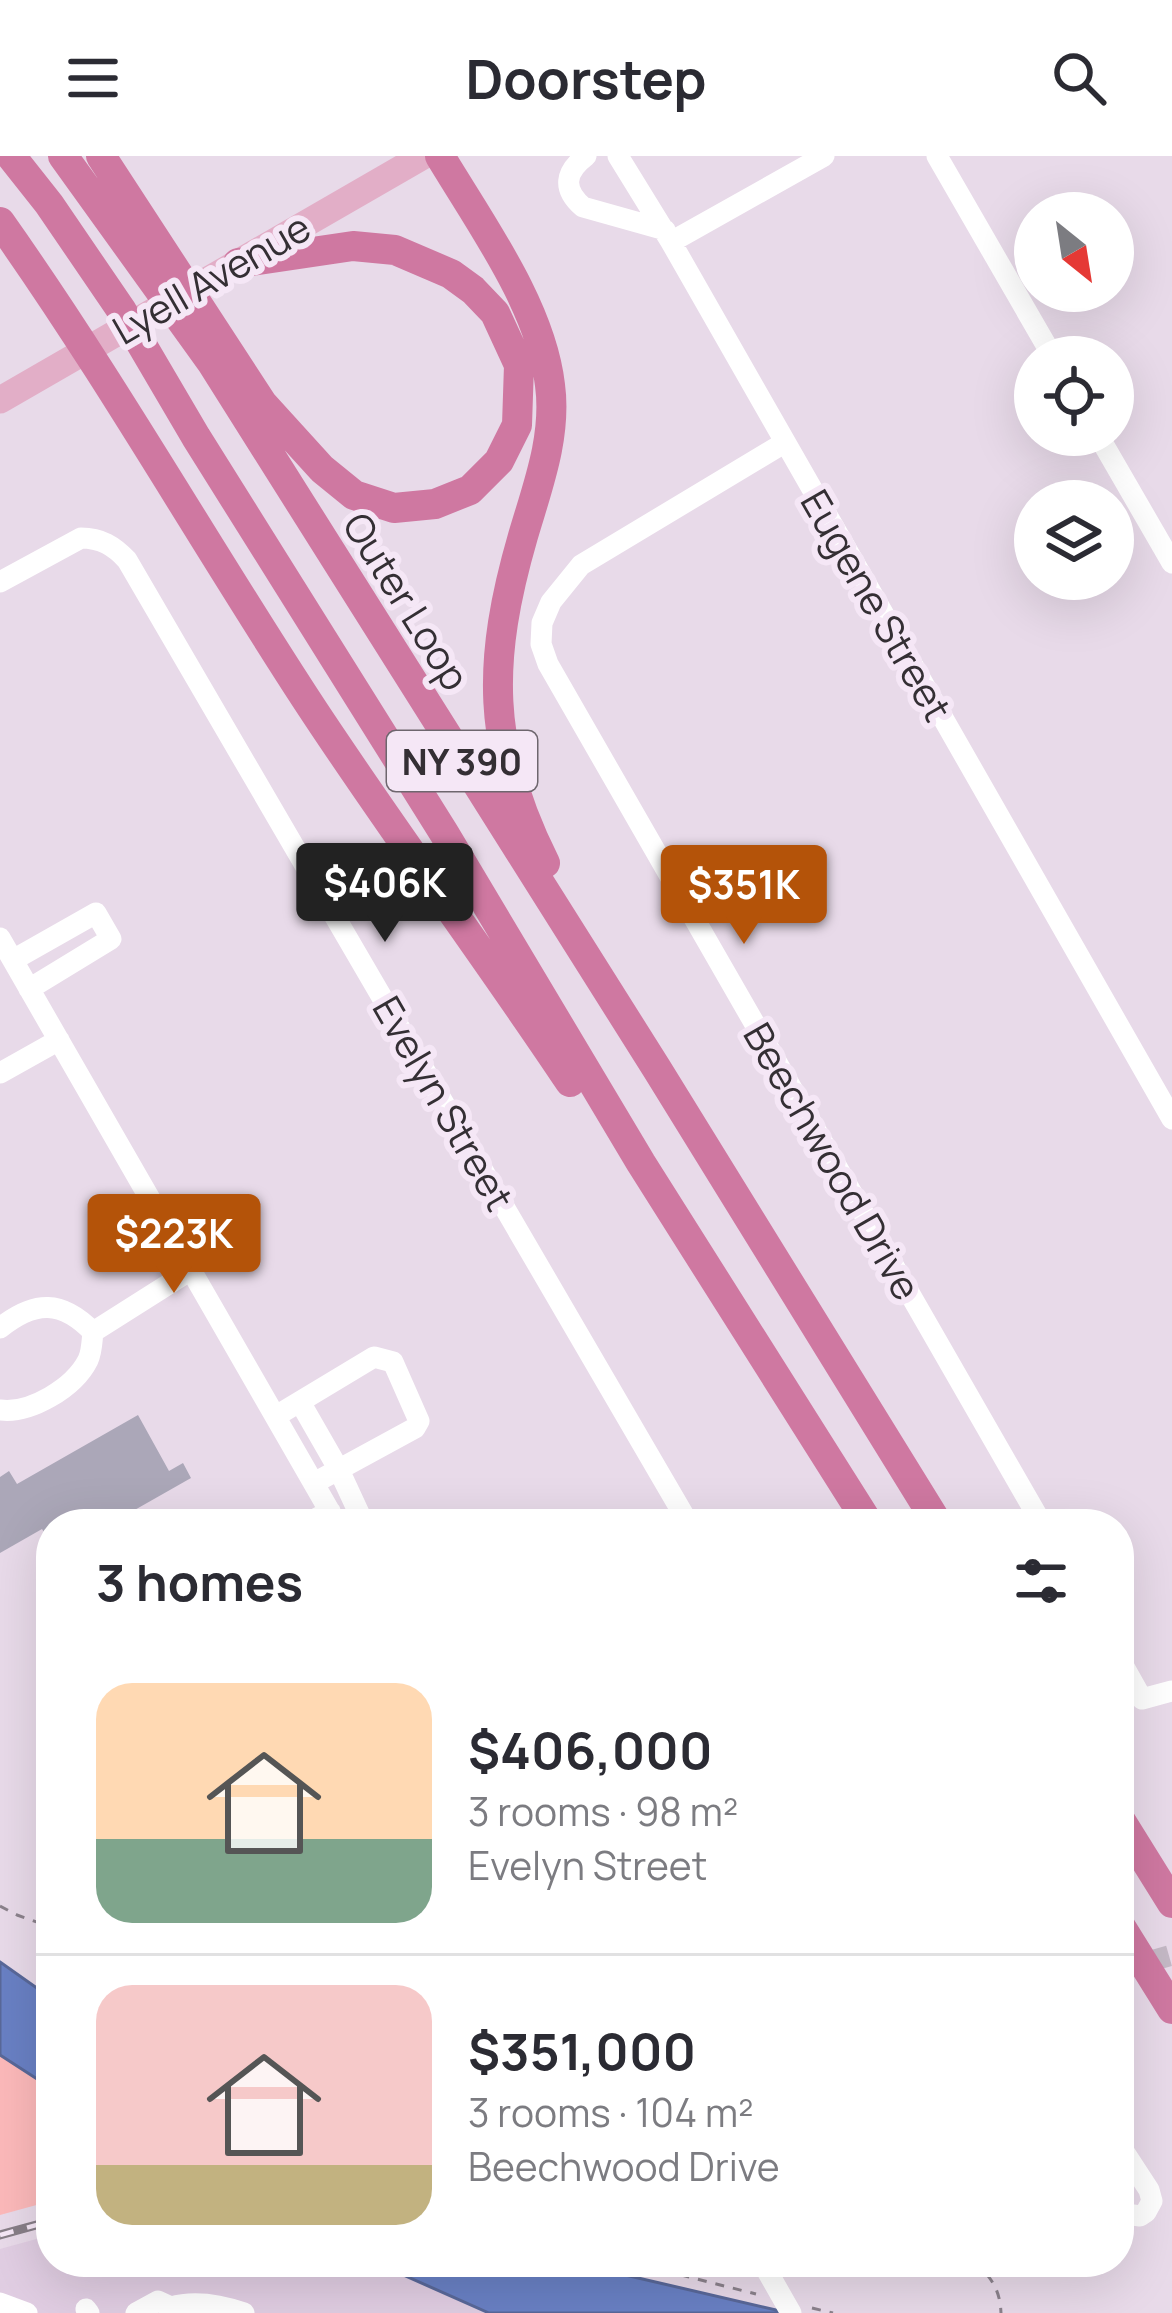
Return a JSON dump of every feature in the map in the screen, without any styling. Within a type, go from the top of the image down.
[{"type":"highway","name":"NY 390","points":[[10,156],[122,311],[641,1163],[860,1509]]},
{"type":"highway","name":"Outer Loop","points":[[63,156],[212,363],[929,1509]]},
{"type":"highway","points":[[101,156],[262,403],[322,469],[354,495],[394,508],[435,504],[470,490],[499,461],[518,425],[519,365],[495,313],[473,290],[451,274],[395,250],[352,246],[238,263]]},
{"type":"highway","points":[[440,156],[520,295],[544,356],[550,386],[547,448],[500,631],[496,695],[512,779],[534,841],[657,1069]]},
{"type":"highway","points":[[0,222],[62,309],[389,825],[501,977],[590,1112],[641,1163]]},
{"type":"highway","points":[[262,403],[267,452]]},
{"type":"highway","points":[[1134,1842],[1172,1904]]},
{"type":"highway","points":[[1134,1948],[1172,2009]]},
{"type":"main road","name":"Lyell Avenue","points":[[0,400],[423,156]]},
{"type":"street","points":[[586,156],[569,173],[567,186],[574,200],[668,236],[815,158]]},
{"type":"street","name":"Eugene Street","points":[[618,156],[1172,1119]]},
{"type":"street","points":[[938,156],[1041,336]]},
{"type":"street","name":"Beechwood Drive","points":[[784,442],[581,566],[551,602],[542,623],[541,644],[548,664],[1033,1509]]},
{"type":"street","points":[[1110,456],[1172,563]]},
{"type":"street","name":"Evelyn Street","points":[[0,582],[81,538],[115,547],[128,560],[679,1509]]},
{"type":"street","points":[[13,960],[96,913],[111,939],[29,989]]},
{"type":"street","points":[[0,938],[329,1509]]},
{"type":"street","points":[[0,1073],[59,1040]]},
{"type":"street","points":[[0,1410],[15,1412],[73,1379],[89,1359],[93,1332],[191,1270]]},
{"type":"street","points":[[0,1328],[31,1310],[52,1306],[76,1315],[93,1332]]},
{"type":"street","points":[[276,1416],[374,1358],[393,1362],[419,1420],[415,1428],[314,1483]]},
{"type":"street","points":[[300,1402],[357,1509]]},
{"type":"street","points":[[1134,1685],[1142,1699],[1172,1690]]},
{"type":"street","points":[[1134,2168],[1152,2201],[1147,2212],[1134,2215]]},
{"type":"street","points":[[774,2277],[799,2310]]},
{"type":"street","points":[[136,2313],[158,2300],[179,2309],[207,2304],[244,2313]]},
{"type":"street","points":[[0,2303],[27,2313]]},
{"type":"path","points":[[0,1906],[36,1922]]},
{"type":"path","points":[[689,2277],[766,2296]]},
{"type":"path","points":[[991,2277],[1001,2313]]},
{"type":"path","points":[[799,2310],[833,2313]]},
{"type":"shaded area","points":[[0,2055],[36,2078],[36,2205],[0,2215]]},
{"type":"shaded area","points":[[36,2239],[36,2277],[408,2277],[489,2313],[0,2313],[0,2249]]},
{"type":"water","points":[[0,1962],[36,1987],[36,2078],[0,2055]]},
{"type":"water","points":[[408,2277],[634,2277],[789,2313],[489,2313]]},
{"type":"building","points":[[138,1415],[169,1471],[183,1463],[191,1478],[136,1509],[36,1509],[36,1532],[0,1553],[0,1477],[9,1471],[17,1484]]},
{"type":"tunnel","points":[[1134,1966],[1172,1955]]},
{"type":"railway","points":[[0,2235],[36,2225]]}]
